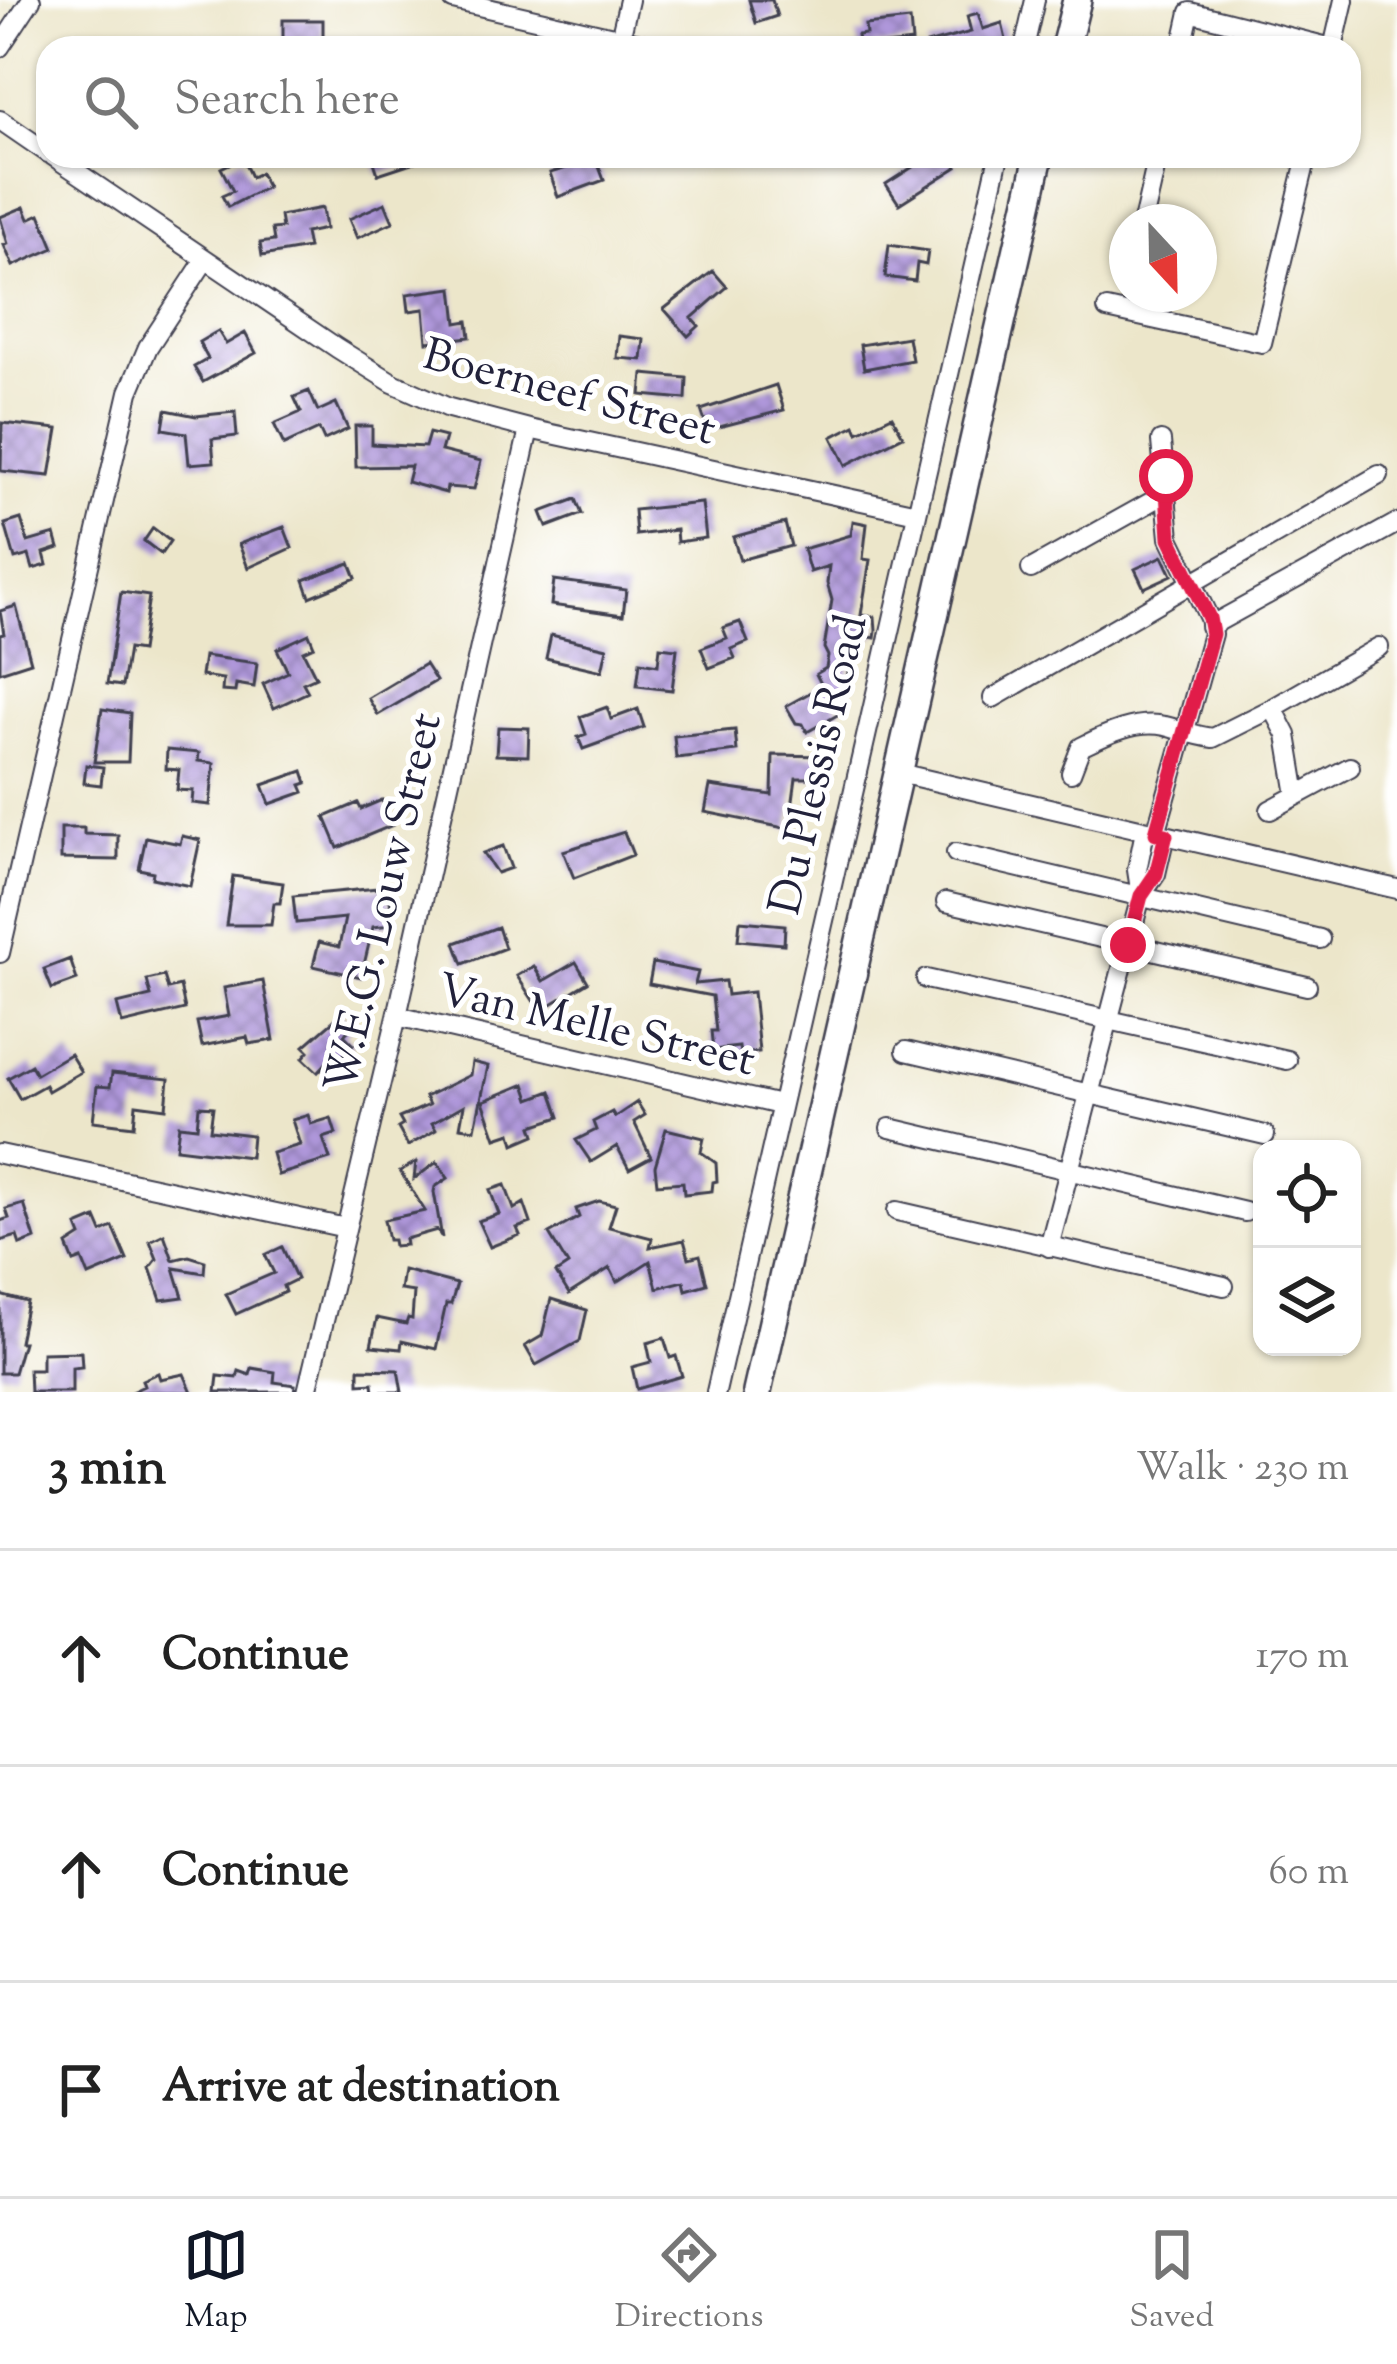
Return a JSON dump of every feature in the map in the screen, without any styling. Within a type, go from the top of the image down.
[{"type":"street","points":[[0,46],[31,0]]},
{"type":"street","points":[[453,0],[607,36]]},
{"type":"street","points":[[621,36],[629,0]]},
{"type":"street","points":[[1027,36],[1035,0]]},
{"type":"street","points":[[1068,36],[1077,0]]},
{"type":"street","points":[[1335,36],[1344,0]]},
{"type":"street","points":[[1185,36],[1190,12],[1285,36]]},
{"type":"street","name":"Boerneef Street","points":[[0,120],[36,144]]},
{"type":"street","name":"Boerneef Street","points":[[70,168],[393,383],[449,408],[917,513]]},
{"type":"street","name":"Du Plessis Road","points":[[716,1392],[996,168]]},
{"type":"street","name":"Du Plessis Road","points":[[757,1392],[1036,168]]},
{"type":"street","points":[[1147,204],[1155,168]]},
{"type":"street","points":[[1119,312],[1262,343],[1304,168]]},
{"type":"street","points":[[0,953],[129,392],[148,347],[205,260]]},
{"type":"street","name":"W.E.G. Louw Street","points":[[307,1392],[529,429]]},
{"type":"street","points":[[1049,1246],[1141,896],[1156,874],[1156,833],[1210,648],[1210,626],[1170,538],[1161,441]]},
{"type":"street","points":[[993,698],[1379,475]]},
{"type":"street","points":[[1030,569],[1167,493]]},
{"type":"street","points":[[1210,626],[1397,523]]},
{"type":"street","points":[[1071,773],[1082,747],[1109,733],[1140,724],[1213,737],[1379,647]]},
{"type":"street","points":[[1273,708],[1287,735],[1297,795]]},
{"type":"street","points":[[1270,810],[1350,767]]},
{"type":"street","points":[[899,773],[1397,889]]},
{"type":"street","points":[[956,853],[1320,939]]},
{"type":"street","points":[[946,902],[1306,986]]},
{"type":"street","points":[[926,979],[1287,1060]]},
{"type":"street","name":"Van Melle Street","points":[[397,1016],[780,1105]]},
{"type":"street","points":[[906,1052],[1265,1136]]},
{"type":"street","points":[[890,1128],[1245,1212]]},
{"type":"street","points":[[0,1154],[346,1228]]},
{"type":"street","points":[[897,1211],[1224,1286]]},
{"type":"building","points":[[749,0],[772,0],[777,16],[756,23]]},
{"type":"building","points":[[978,13],[983,29],[1002,23],[1005,36],[956,36],[971,32],[967,16]]},
{"type":"building","points":[[283,20],[323,20],[323,36],[283,36]]},
{"type":"building","points":[[910,20],[911,36],[857,36],[866,34],[865,25]]},
{"type":"building","points":[[221,168],[247,168],[251,177],[260,173],[267,187],[228,207],[222,196],[233,191]]},
{"type":"building","points":[[599,168],[604,180],[558,197],[550,173]]},
{"type":"building","points":[[911,168],[955,168],[899,204],[886,184]]},
{"type":"building","points":[[385,203],[393,222],[357,238],[349,219]]},
{"type":"building","points":[[24,207],[29,219],[40,214],[54,248],[13,266],[0,217]]},
{"type":"building","points":[[322,208],[325,229],[305,233],[308,248],[262,256],[260,243],[274,241],[272,229],[282,228],[280,216]]},
{"type":"building","points":[[889,245],[928,251],[926,265],[917,263],[915,281],[885,277]]},
{"type":"building","points":[[713,271],[727,287],[692,318],[699,326],[688,336],[664,309]]},
{"type":"building","points":[[453,288],[457,323],[468,321],[470,337],[427,342],[424,309],[409,311],[407,294]]},
{"type":"building","points":[[218,331],[226,344],[245,333],[256,353],[203,382],[194,367],[208,359],[199,342]]},
{"type":"building","points":[[619,336],[644,339],[642,360],[617,358]]},
{"type":"building","points":[[908,337],[912,360],[864,369],[860,345]]},
{"type":"building","points":[[643,374],[687,378],[686,399],[641,395]]},
{"type":"building","points":[[776,385],[784,410],[708,430],[701,410]]},
{"type":"building","points":[[309,391],[318,411],[336,403],[348,429],[324,440],[319,429],[284,445],[274,424],[301,412],[294,397]]},
{"type":"building","points":[[166,410],[196,416],[235,412],[237,436],[212,439],[214,462],[189,464],[186,433],[163,429]]},
{"type":"building","points":[[892,416],[903,436],[846,465],[832,437],[855,425],[858,432]]},
{"type":"building","points":[[2,423],[58,429],[50,476],[1,471]]},
{"type":"building","points":[[355,426],[372,426],[372,444],[425,447],[429,433],[445,437],[441,451],[481,461],[474,489],[447,487],[446,493],[407,482],[411,466],[356,467]]},
{"type":"building","points":[[576,499],[582,514],[547,527],[541,512]]},
{"type":"building","points":[[702,503],[706,538],[677,542],[676,530],[636,535],[634,510]]},
{"type":"building","points":[[21,519],[28,542],[55,534],[59,548],[44,553],[47,565],[33,569],[29,555],[15,559],[5,524]]},
{"type":"building","points":[[853,521],[867,524],[863,559],[870,560],[861,615],[875,617],[875,638],[853,634],[845,695],[835,701],[841,713],[807,732],[786,706],[822,686],[816,674],[826,668],[824,648],[832,600],[829,566],[810,572],[803,549],[851,535]]},
{"type":"building","points":[[785,523],[791,546],[740,560],[733,537]]},
{"type":"building","points":[[284,527],[292,548],[248,568],[239,544]]},
{"type":"building","points":[[153,528],[170,541],[161,554],[144,541]]},
{"type":"building","points":[[1163,556],[1172,575],[1144,588],[1135,569]]},
{"type":"building","points":[[350,563],[356,578],[310,597],[304,580]]},
{"type":"building","points":[[554,580],[626,590],[623,615],[551,605]]},
{"type":"building","points":[[121,592],[149,596],[141,651],[128,649],[122,686],[107,684]]},
{"type":"building","points":[[16,606],[31,662],[0,672],[0,635],[4,634],[0,611]]},
{"type":"building","points":[[740,622],[748,642],[731,649],[735,658],[709,668],[701,648],[727,638],[723,628]]},
{"type":"building","points":[[309,634],[314,646],[303,651],[316,677],[303,683],[308,692],[274,708],[263,684],[288,672],[277,649]]},
{"type":"building","points":[[551,635],[607,648],[602,671],[546,658]]},
{"type":"building","points":[[660,647],[677,649],[672,690],[637,686],[640,662],[658,665]]},
{"type":"building","points":[[204,656],[257,663],[254,687],[236,684],[235,692],[222,691],[223,679],[201,676]]},
{"type":"building","points":[[425,664],[436,681],[378,715],[368,698]]},
{"type":"building","points":[[607,707],[611,719],[638,709],[644,727],[583,749],[578,737],[586,734],[580,717]]},
{"type":"building","points":[[102,709],[130,713],[128,762],[94,762]]},
{"type":"building","points":[[498,727],[529,728],[528,756],[496,755]]},
{"type":"building","points":[[735,730],[737,751],[676,758],[674,736]]},
{"type":"building","points":[[167,750],[199,753],[198,761],[214,763],[210,805],[192,803],[193,791],[177,790],[179,770],[166,769]]},
{"type":"building","points":[[773,755],[825,756],[824,778],[796,778],[789,829],[705,812],[710,786],[772,795]]},
{"type":"building","points":[[86,765],[103,767],[101,785],[84,783]]},
{"type":"building","points":[[303,771],[304,792],[270,804],[263,785]]},
{"type":"building","points":[[382,800],[393,825],[338,848],[325,817],[358,803],[361,809]]},
{"type":"building","points":[[61,828],[118,835],[118,860],[61,859]]},
{"type":"building","points":[[624,832],[633,855],[574,878],[563,851]]},
{"type":"building","points":[[182,836],[200,840],[190,886],[152,878],[153,872],[139,869],[146,837],[180,844]]},
{"type":"building","points":[[503,846],[511,868],[497,873],[483,853]]},
{"type":"building","points":[[233,876],[283,883],[271,925],[226,925]]},
{"type":"building","points":[[389,887],[392,925],[373,927],[361,977],[313,966],[319,942],[339,947],[345,918],[296,923],[293,896]]},
{"type":"building","points":[[740,921],[785,925],[784,944],[738,940]]},
{"type":"building","points":[[498,927],[505,948],[463,964],[455,943]]},
{"type":"building","points":[[70,959],[77,980],[52,989],[44,969]]},
{"type":"building","points":[[576,962],[588,982],[540,1011],[517,976],[534,966],[543,981]]},
{"type":"building","points":[[653,963],[698,972],[695,984],[725,981],[727,995],[753,992],[759,1052],[740,1054],[739,1047],[713,1050],[712,996],[649,984]]},
{"type":"building","points":[[164,976],[168,989],[180,986],[185,1009],[122,1024],[117,1004],[151,996],[147,980]]},
{"type":"building","points":[[263,981],[274,1040],[249,1044],[247,1037],[202,1046],[197,1022],[229,1016],[224,988]]},
{"type":"building","points":[[341,1014],[353,1026],[344,1035],[353,1044],[334,1065],[329,1060],[318,1072],[303,1058],[309,1051],[304,1046]]},
{"type":"building","points":[[70,1054],[81,1072],[48,1091],[45,1085],[20,1099],[8,1078],[31,1065],[36,1074]]},
{"type":"building","points":[[472,1062],[488,1066],[475,1129],[460,1127],[464,1105],[432,1123],[436,1130],[408,1146],[398,1128],[403,1125],[399,1118],[429,1105],[425,1097],[470,1075]]},
{"type":"building","points":[[112,1073],[169,1079],[166,1108],[136,1104],[134,1126],[93,1121],[97,1086],[110,1087]]},
{"type":"building","points":[[525,1084],[530,1099],[551,1091],[560,1117],[532,1126],[535,1135],[514,1144],[511,1133],[496,1138],[483,1101]]},
{"type":"building","points":[[637,1102],[645,1115],[634,1122],[651,1157],[629,1169],[617,1146],[591,1162],[576,1140],[596,1130],[593,1122],[612,1112],[615,1117]]},
{"type":"building","points":[[199,1106],[213,1107],[210,1130],[252,1135],[250,1157],[176,1148],[179,1125],[197,1127]]},
{"type":"building","points":[[308,1115],[311,1124],[331,1118],[336,1134],[323,1138],[330,1159],[278,1175],[272,1153],[300,1145],[292,1120]]},
{"type":"building","points":[[666,1129],[704,1138],[701,1152],[716,1163],[712,1191],[684,1194],[683,1182],[657,1184],[655,1166]]},
{"type":"building","points":[[416,1162],[414,1179],[437,1162],[448,1178],[434,1192],[442,1238],[437,1230],[394,1246],[384,1220],[425,1211],[400,1171]]},
{"type":"building","points":[[505,1185],[514,1209],[524,1203],[531,1223],[517,1228],[520,1235],[490,1247],[478,1221],[499,1214],[490,1190]]},
{"type":"building","points":[[599,1201],[616,1205],[609,1227],[652,1238],[650,1247],[684,1240],[689,1258],[700,1255],[707,1284],[686,1290],[684,1281],[657,1288],[650,1261],[617,1282],[610,1268],[569,1294],[556,1273],[568,1265],[549,1234],[579,1217],[576,1209]]},
{"type":"building","points":[[24,1204],[35,1239],[20,1245],[17,1236],[0,1241],[0,1221],[9,1218],[6,1209]]},
{"type":"building","points":[[96,1218],[102,1232],[113,1227],[127,1260],[89,1276],[82,1259],[74,1262],[67,1245],[81,1236],[77,1226]]},
{"type":"building","points":[[164,1234],[173,1260],[189,1256],[205,1261],[204,1273],[174,1268],[183,1297],[161,1300],[150,1268],[157,1259],[150,1241]]},
{"type":"building","points":[[282,1247],[297,1279],[283,1286],[285,1292],[236,1314],[226,1294],[274,1273],[265,1255]]},
{"type":"building","points":[[403,1270],[457,1284],[451,1304],[446,1304],[436,1349],[402,1341],[401,1349],[371,1346],[377,1318],[406,1324],[412,1319],[414,1292],[400,1290]]},
{"type":"building","points":[[0,1295],[27,1302],[14,1373],[0,1373]]},
{"type":"building","points":[[551,1299],[587,1310],[580,1341],[536,1365],[525,1346],[542,1336]]},
{"type":"building","points":[[664,1338],[682,1376],[637,1389],[632,1367],[651,1362],[647,1343]]},
{"type":"building","points":[[81,1352],[82,1367],[72,1368],[72,1392],[30,1392],[29,1370],[42,1370],[42,1353]]},
{"type":"building","points":[[252,1368],[275,1372],[274,1382],[295,1385],[294,1392],[216,1392],[218,1376],[237,1378],[239,1371],[250,1375]]},
{"type":"building","points":[[359,1369],[398,1370],[402,1392],[374,1392],[373,1383],[359,1384]]},
{"type":"building","points":[[158,1373],[160,1379],[184,1374],[192,1392],[131,1392]]},
{"type":"route","points":[[1128,945],[1141,896],[1156,874],[1166,835],[1156,833],[1212,634],[1209,618],[1170,538],[1166,476]]}]
